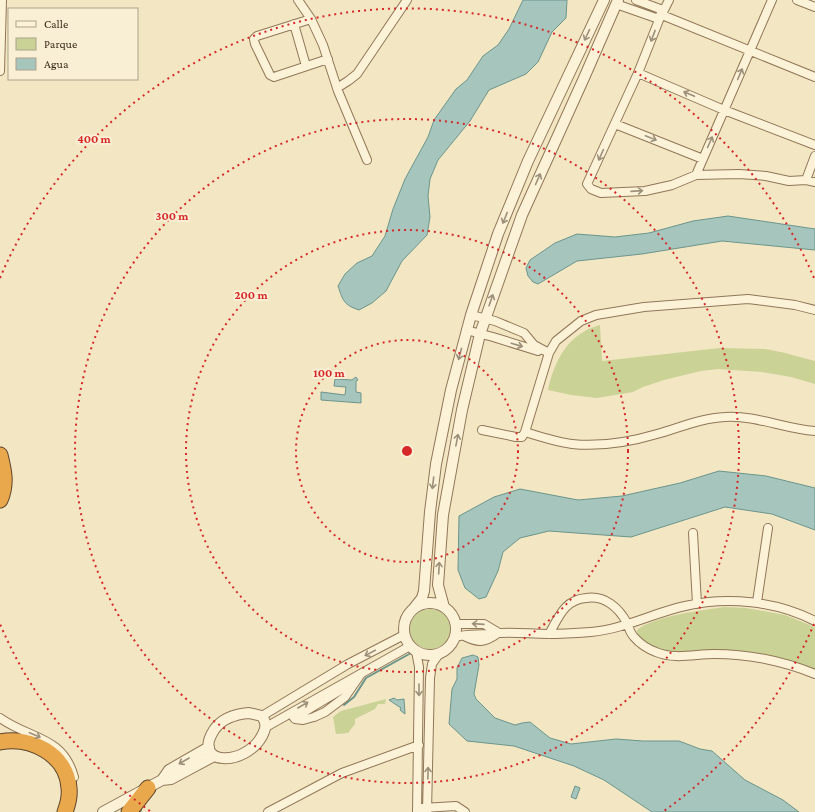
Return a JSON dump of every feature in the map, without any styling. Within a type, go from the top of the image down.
[{"type":"highway","points":[[0,455],[5,484],[0,500]]},
{"type":"highway","points":[[0,742],[28,742],[44,749],[54,756],[65,771],[69,782],[69,800],[66,812]]},
{"type":"highway","points":[[129,812],[148,788]]},
{"type":"street","points":[[0,71],[2,0]]},
{"type":"street","points":[[298,0],[311,19],[323,45],[337,88],[367,160]]},
{"type":"street","points":[[337,88],[357,74],[407,0]]},
{"type":"street","points":[[466,812],[456,806],[417,811],[419,667],[413,649],[404,635],[404,626],[406,618],[422,598],[424,591],[430,512],[436,464],[451,390],[471,314],[498,234],[528,161],[604,0]]},
{"type":"street","points":[[636,0],[660,9],[662,15]]},
{"type":"street","points":[[669,0],[638,73],[587,184],[591,189],[601,193],[645,191],[672,185],[696,175],[739,174],[766,176],[789,181],[806,180],[815,182]]},
{"type":"street","points":[[696,175],[772,0]]},
{"type":"street","points":[[798,0],[815,7]]},
{"type":"street","points":[[444,606],[438,585],[443,515],[462,410],[480,334],[522,215],[581,86],[617,2],[656,18],[662,15],[815,77]]},
{"type":"street","points":[[311,19],[257,36],[254,39],[255,44],[270,75],[274,77],[328,59]]},
{"type":"street","points":[[294,24],[306,66]]},
{"type":"street","points":[[638,73],[724,110],[815,145]]},
{"type":"street","points":[[615,124],[703,159]]},
{"type":"street","points":[[806,180],[815,156]]},
{"type":"street","points":[[482,430],[522,437],[525,432],[549,353],[556,341],[581,321],[596,315],[644,307],[748,299],[795,305],[815,310]]},
{"type":"street","points":[[471,314],[503,324],[524,333],[534,345],[549,353]]},
{"type":"street","points":[[466,330],[549,353]]},
{"type":"street","points":[[525,432],[551,440],[572,444],[599,445],[625,442],[655,435],[697,421],[724,417],[753,418],[815,431]]},
{"type":"street","points":[[756,602],[768,528]]},
{"type":"street","points":[[693,533],[697,604]]},
{"type":"street","points":[[549,634],[562,612],[572,601],[586,598],[598,598],[609,602],[620,611],[632,636],[643,646],[657,653],[680,657],[713,654],[748,656],[778,662],[815,674]]},
{"type":"street","points":[[456,624],[484,624],[499,633],[549,634],[593,632],[627,624],[685,606],[735,601],[756,602],[783,608],[815,620]]},
{"type":"street","points":[[414,608],[428,602],[444,606],[449,611],[456,624],[458,636]]},
{"type":"street","points":[[458,636],[474,641],[487,641],[499,633]]},
{"type":"street","points":[[360,675],[341,691],[284,716],[266,727],[258,742],[252,749],[243,755],[233,758],[218,758],[214,756],[209,747],[210,738],[214,730],[229,717],[249,713],[262,716],[331,674],[404,635]]},
{"type":"street","points":[[413,649],[423,654],[439,654],[446,650],[458,636]]},
{"type":"street","points":[[284,716],[303,720],[325,712],[341,691],[360,675],[413,649]]},
{"type":"street","points":[[427,810],[430,678],[432,664],[439,654]]},
{"type":"street","points":[[331,674],[341,691]]},
{"type":"street","points":[[262,716],[266,727]]},
{"type":"street","points":[[0,718],[7,723],[46,740],[63,754],[69,763],[75,782],[76,792],[66,812]]},
{"type":"street","points":[[268,812],[342,773],[419,745]]},
{"type":"street","points":[[162,780],[169,770],[209,747]]},
{"type":"street","points":[[103,812],[162,780],[171,779],[214,756]]},
{"type":"green space","points":[[600,325],[602,361],[720,348],[765,349],[815,361],[815,384],[791,377],[762,372],[718,369],[701,371],[664,380],[633,392],[597,398],[571,395],[548,390],[556,364],[565,349],[577,336],[588,329]]},
{"type":"green space","points":[[725,607],[746,608],[785,615],[815,627],[815,670],[797,663],[760,653],[729,650],[692,652],[667,651],[645,642],[638,634],[637,630],[645,625],[667,617]]},
{"type":"green space","points":[[434,609],[441,612],[447,618],[450,629],[449,637],[441,646],[434,649],[426,649],[419,646],[411,637],[410,625],[413,618],[422,610]]},
{"type":"green space","points":[[386,699],[385,704],[378,704],[375,709],[355,719],[355,724],[348,733],[336,734],[333,717],[341,711]]},
{"type":"water","points":[[523,0],[567,0],[566,18],[552,32],[538,62],[526,74],[489,90],[470,121],[438,160],[430,179],[428,196],[430,217],[427,235],[402,261],[386,291],[372,303],[359,310],[350,306],[343,299],[338,286],[345,274],[357,263],[372,256],[385,236],[393,209],[405,179],[428,137],[434,120],[456,89],[467,80],[483,56],[498,45],[509,29]]},
{"type":"water","points":[[728,216],[815,229],[815,250],[722,241],[642,254],[577,261],[538,284],[533,282],[528,276],[526,268],[530,260],[555,243],[577,234],[615,237],[649,233],[693,221]]},
{"type":"water","points":[[356,377],[358,380],[356,381],[356,392],[361,393],[361,403],[321,400],[321,392],[345,395],[346,387],[334,386],[335,379],[352,380]]},
{"type":"water","points":[[719,471],[766,476],[815,488],[815,530],[772,514],[725,507],[631,537],[549,531],[520,538],[503,552],[498,571],[486,597],[479,599],[465,588],[458,570],[459,516],[494,497],[520,489],[578,500],[622,496],[680,483]]},
{"type":"water","points":[[473,655],[478,657],[479,665],[474,694],[476,699],[495,718],[515,725],[530,722],[550,738],[571,744],[616,739],[679,741],[700,749],[712,751],[745,780],[783,800],[799,812],[652,812],[604,780],[574,766],[514,746],[467,741],[449,724],[452,689],[457,679],[457,668],[462,658]]},
{"type":"water","points":[[394,698],[397,700],[404,699],[405,714],[400,710],[401,708],[389,700]]},
{"type":"water","points":[[575,786],[580,788],[576,799],[571,797]]},
{"type":"waterway","points":[[344,705],[354,697],[366,678],[411,653]]}]
